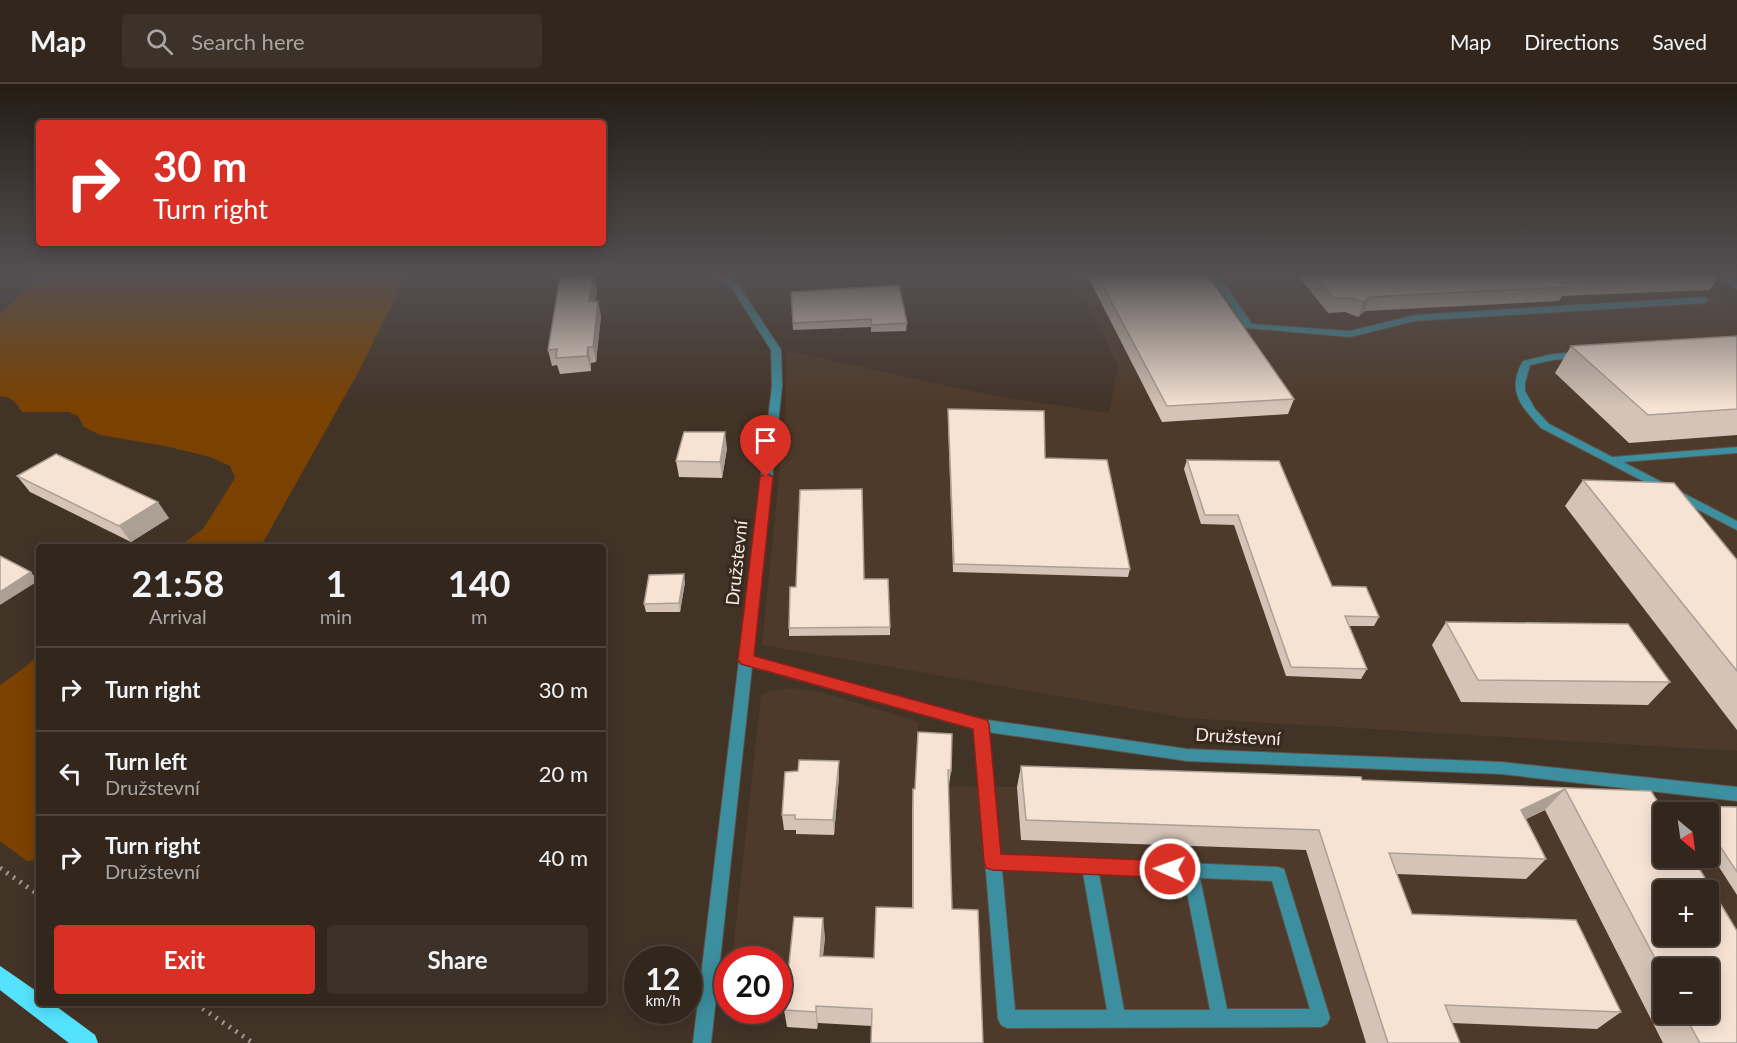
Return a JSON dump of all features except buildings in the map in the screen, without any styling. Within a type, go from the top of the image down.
[{"type":"main road","points":[[0,977],[36,1004]]},
{"type":"main road","points":[[38,1006],[87,1043]]},
{"type":"street","name":"Družstevní","points":[[702,1043],[777,386],[776,350],[755,318]]},
{"type":"street","points":[[1243,318],[1249,326],[1350,334],[1419,318]]},
{"type":"street","points":[[1587,354],[1553,357],[1526,363],[1520,376],[1521,400],[1545,426],[1737,526]]},
{"type":"street","points":[[1610,460],[1737,450]]},
{"type":"street","name":"Družstevní","points":[[746,660],[981,724],[1187,755],[1501,768],[1737,794]]},
{"type":"street","points":[[981,724],[993,862],[1007,1019],[1322,1018],[1278,874],[993,862]]},
{"type":"street","points":[[1090,866],[1117,1018]]},
{"type":"street","points":[[1190,870],[1220,1018]]},
{"type":"path","points":[[0,868],[36,893]]},
{"type":"path","points":[[199,1006],[253,1043]]},
{"type":"shaded area","points":[[0,318],[385,318],[360,369],[262,544],[182,544],[203,529],[235,478],[230,466],[210,457],[165,446],[100,435],[84,427],[78,416],[68,412],[22,412],[13,401],[0,396]]},
{"type":"shaded area","points":[[1094,318],[1737,318],[1737,751],[1186,718],[762,645],[785,417],[787,351],[995,396],[1109,413],[1118,366]]},
{"type":"shaded area","points":[[36,657],[36,860],[27,861],[0,841],[0,685]]},
{"type":"shaded area","points":[[793,688],[821,692],[918,722],[917,753],[950,786],[1373,792],[1653,805],[1653,868],[1719,868],[1719,809],[1728,809],[1737,823],[1737,1043],[872,1043],[872,1026],[818,1023],[817,1029],[787,1027],[787,1024],[792,1024],[792,946],[734,946],[761,695],[770,691]]},
{"type":"route","points":[[766,477],[746,660],[981,724],[993,862],[1170,869]]}]
